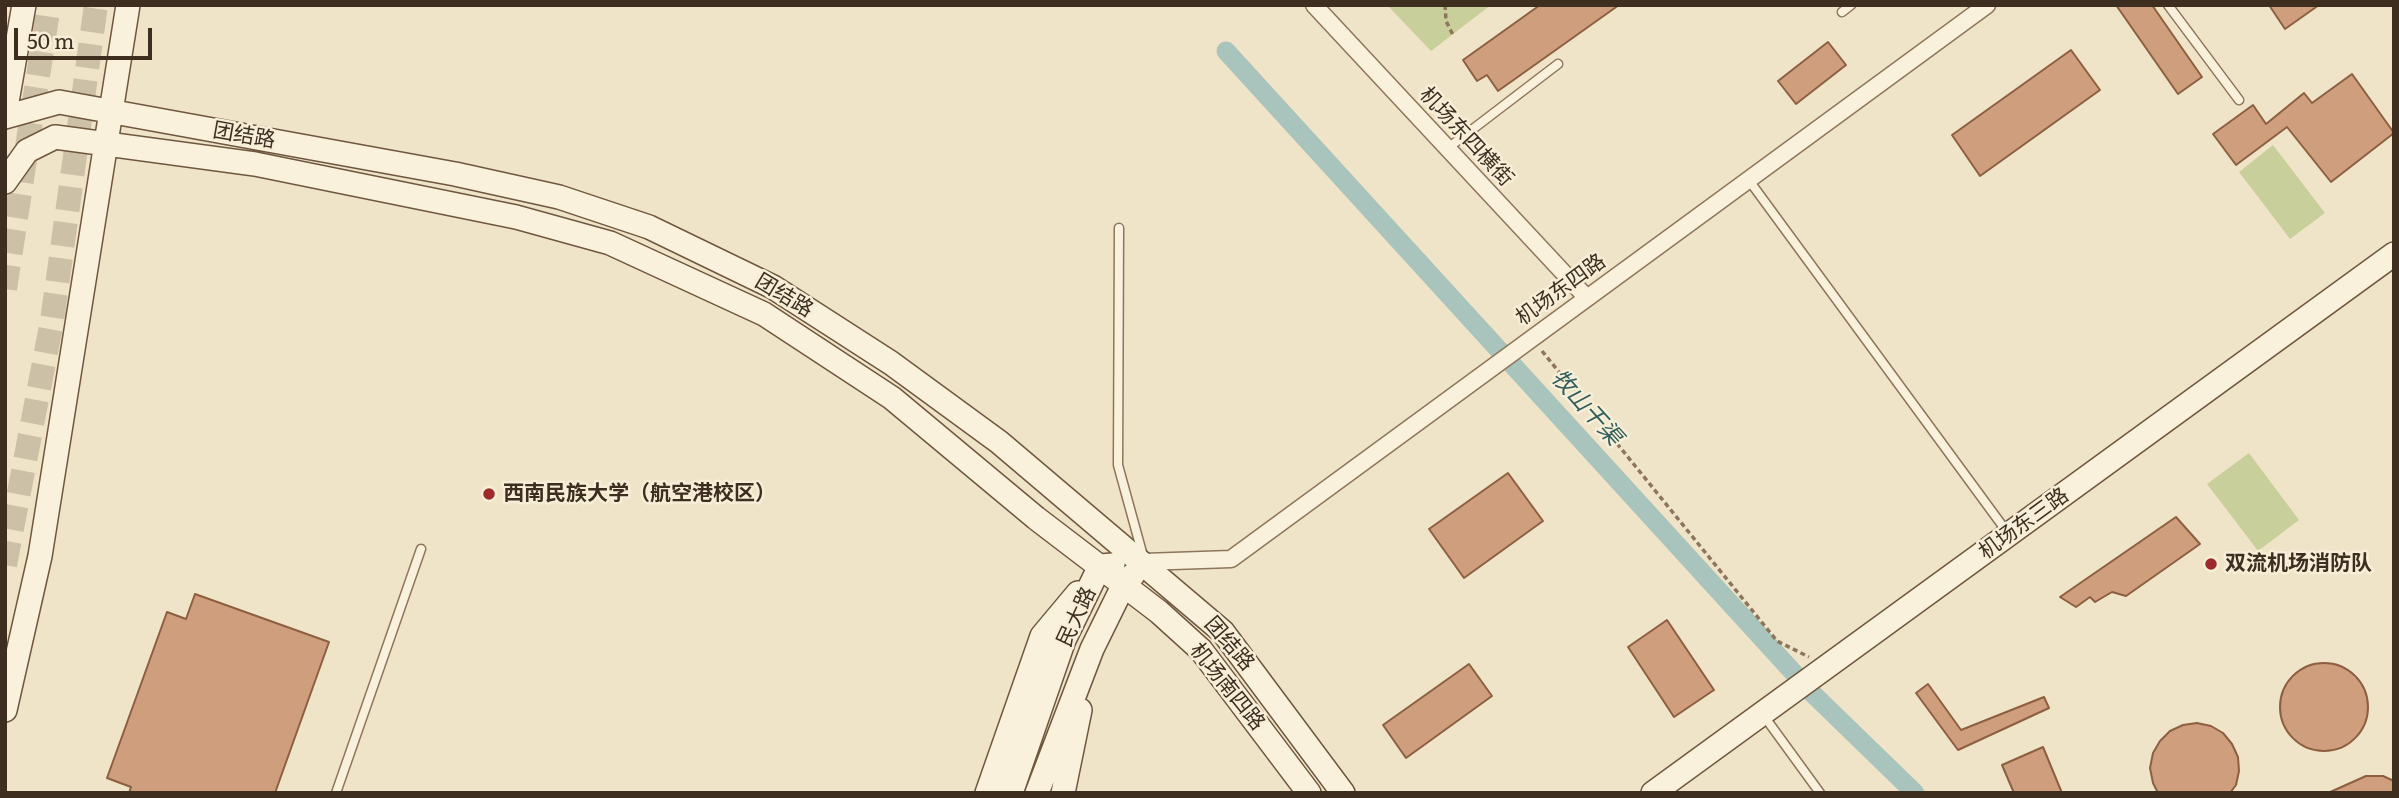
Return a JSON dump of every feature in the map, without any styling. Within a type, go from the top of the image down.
[{"type":"main road","points":[[5,115],[24,5]]},
{"type":"main road","points":[[5,710],[40,556],[128,5]]},
{"type":"main road","name":"团结路","points":[[5,115],[60,102],[455,174],[559,197],[649,227],[773,287],[891,363],[999,442],[1144,562],[1223,632],[1343,793]]},
{"type":"main road","name":"团结路","points":[[5,182],[27,151],[55,136],[255,164],[516,217],[610,243],[764,314],[892,398],[1036,518],[1100,566]]},
{"type":"main road","name":"机场东三路","points":[[1653,793],[2394,254]]},
{"type":"main road","name":"民大路","points":[[1012,793],[1064,640],[1100,566],[1144,562]]},
{"type":"main road","name":"民大路","points":[[1037,793],[1092,649],[1124,584],[1144,562]]},
{"type":"main road","points":[[987,793],[1042,636],[1100,566]]},
{"type":"main road","name":"机场南四路","points":[[1100,566],[1201,650],[1309,793]]},
{"type":"main road","points":[[1063,793],[1092,649]]},
{"type":"street","name":"机场东四横街","points":[[1314,5],[1587,298]]},
{"type":"street","name":"机场东四路","points":[[1144,562],[1231,559],[1987,5]]},
{"type":"lane","points":[[1842,12],[1851,5]]},
{"type":"lane","points":[[2168,5],[2239,100]]},
{"type":"lane","points":[[1448,148],[1558,64]]},
{"type":"lane","points":[[1748,179],[2009,535]]},
{"type":"lane","points":[[1119,228],[1118,465],[1144,562]]},
{"type":"lane","points":[[337,793],[421,549]]},
{"type":"lane","points":[[1762,714],[1820,793]]},
{"type":"path","points":[[1445,5],[1446,21],[1452,35]]},
{"type":"path","points":[[1530,339],[1777,641],[1826,666]]},
{"type":"green space","points":[[1387,5],[1491,5],[1431,51]]},
{"type":"green space","points":[[2273,145],[2325,213],[2290,239],[2239,172]]},
{"type":"green space","points":[[2249,453],[2299,520],[2258,551],[2207,484]]},
{"type":"building","points":[[1540,5],[1619,5],[1498,91],[1487,75],[1477,81],[1463,60]]},
{"type":"building","points":[[2116,5],[2152,5],[2202,77],[2178,94]]},
{"type":"building","points":[[2269,5],[2319,5],[2285,29]]},
{"type":"building","points":[[1828,42],[1846,65],[1796,104],[1778,81]]},
{"type":"building","points":[[2071,50],[2100,90],[1980,176],[1952,135]]},
{"type":"building","points":[[2352,74],[2394,133],[2331,182],[2287,127],[2236,165],[2213,134],[2253,105],[2266,124],[2304,93],[2312,103]]},
{"type":"building","points":[[1508,473],[1543,521],[1464,578],[1429,529]]},
{"type":"building","points":[[2176,517],[2200,544],[2126,596],[2112,592],[2095,602],[2090,597],[2076,607],[2060,597]]},
{"type":"building","points":[[195,594],[329,642],[275,793],[129,793],[131,787],[107,778],[167,612],[186,619]]},
{"type":"building","points":[[1667,620],[1714,690],[1674,717],[1628,647]]},
{"type":"building","points":[[2324,663],[2349,670],[2361,682],[2368,707],[2361,732],[2349,744],[2324,751],[2299,744],[2287,732],[2280,707],[2287,682],[2299,670]]},
{"type":"building","points":[[1469,664],[1492,696],[1406,758],[1383,725]]},
{"type":"building","points":[[1928,684],[1961,730],[2044,697],[2049,708],[1958,750],[1916,693]]},
{"type":"building","points":[[2197,723],[2211,726],[2223,733],[2232,744],[2238,757],[2236,785],[2230,793],[2158,793],[2150,768],[2153,753],[2170,731]]},
{"type":"building","points":[[2043,747],[2062,793],[2014,793],[2002,765]]},
{"type":"building","points":[[2366,776],[2383,776],[2394,781],[2394,793],[2328,793]]},
{"type":"waterway","name":"牧山干渠","points":[[1226,51],[1813,694],[1915,793]]},
{"type":"tunnel","points":[[5,289],[49,5]]},
{"type":"tunnel","points":[[5,565],[52,321],[96,5]]},
{"type":"place","name":"西南民族大学（航空港校区）","points":[[489,494]]},
{"type":"place","name":"双流机场消防队","points":[[2211,564]]}]
